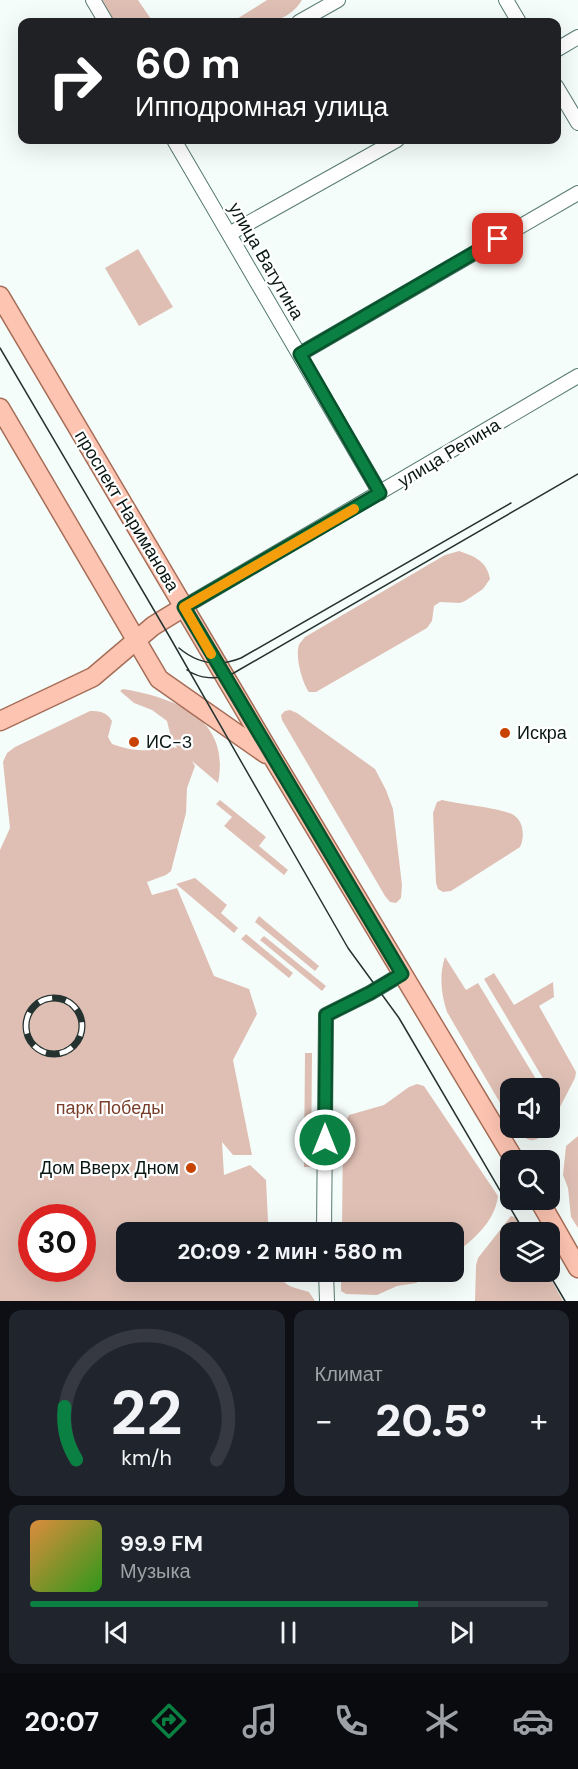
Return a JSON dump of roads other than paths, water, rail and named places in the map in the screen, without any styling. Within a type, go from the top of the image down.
[{"type":"main road","name":"проспект Нариманова","points":[[0,296],[508,1150]]},
{"type":"main road","name":"проспект Нариманова","points":[[0,408],[159,680],[273,758]]},
{"type":"main road","name":"улица Репина","points":[[0,721],[93,677],[160,621],[184,607]]},
{"type":"main road","points":[[544,1210],[578,1268]]},
{"type":"street","points":[[93,0],[104,18]]},
{"type":"street","points":[[306,18],[338,0]]},
{"type":"street","points":[[506,0],[517,18]]},
{"type":"street","points":[[561,47],[578,37]]},
{"type":"street","points":[[561,94],[578,123]]},
{"type":"street","name":"улица Ватутина","points":[[176,144],[380,493]]},
{"type":"street","points":[[229,234],[390,144]]},
{"type":"street","points":[[300,354],[578,194]]},
{"type":"street","name":"улица Репина","points":[[184,607],[578,376]]},
{"type":"street","points":[[324,1222],[326,1015],[402,974]]},
{"type":"street","points":[[326,1282],[327,1301]]},
{"type":"tram line","points":[[0,348],[168,634],[348,948],[399,1018],[519,1222]]},
{"type":"tram line","points":[[187,670],[209,678],[232,674],[578,474]]},
{"type":"tram line","points":[[179,648],[201,661],[217,663],[241,658],[511,503]]},
{"type":"tram line","points":[[554,1282],[565,1301]]},
{"type":"railway","points":[[54,998],[65,1000],[74,1006],[80,1015],[82,1026],[80,1037],[74,1046],[65,1052],[54,1054],[43,1052],[34,1046],[28,1037],[26,1026],[28,1015],[34,1006],[43,1000],[54,998]]},
{"type":"place","name":"Искра","points":[[505,733]]},
{"type":"place","name":"ИС-3","points":[[134,742]]},
{"type":"place","name":"Дом Вверх Дном","points":[[191,1168]]},
{"type":"park label","name":"парк Победы","points":[[110,1108]]}]
